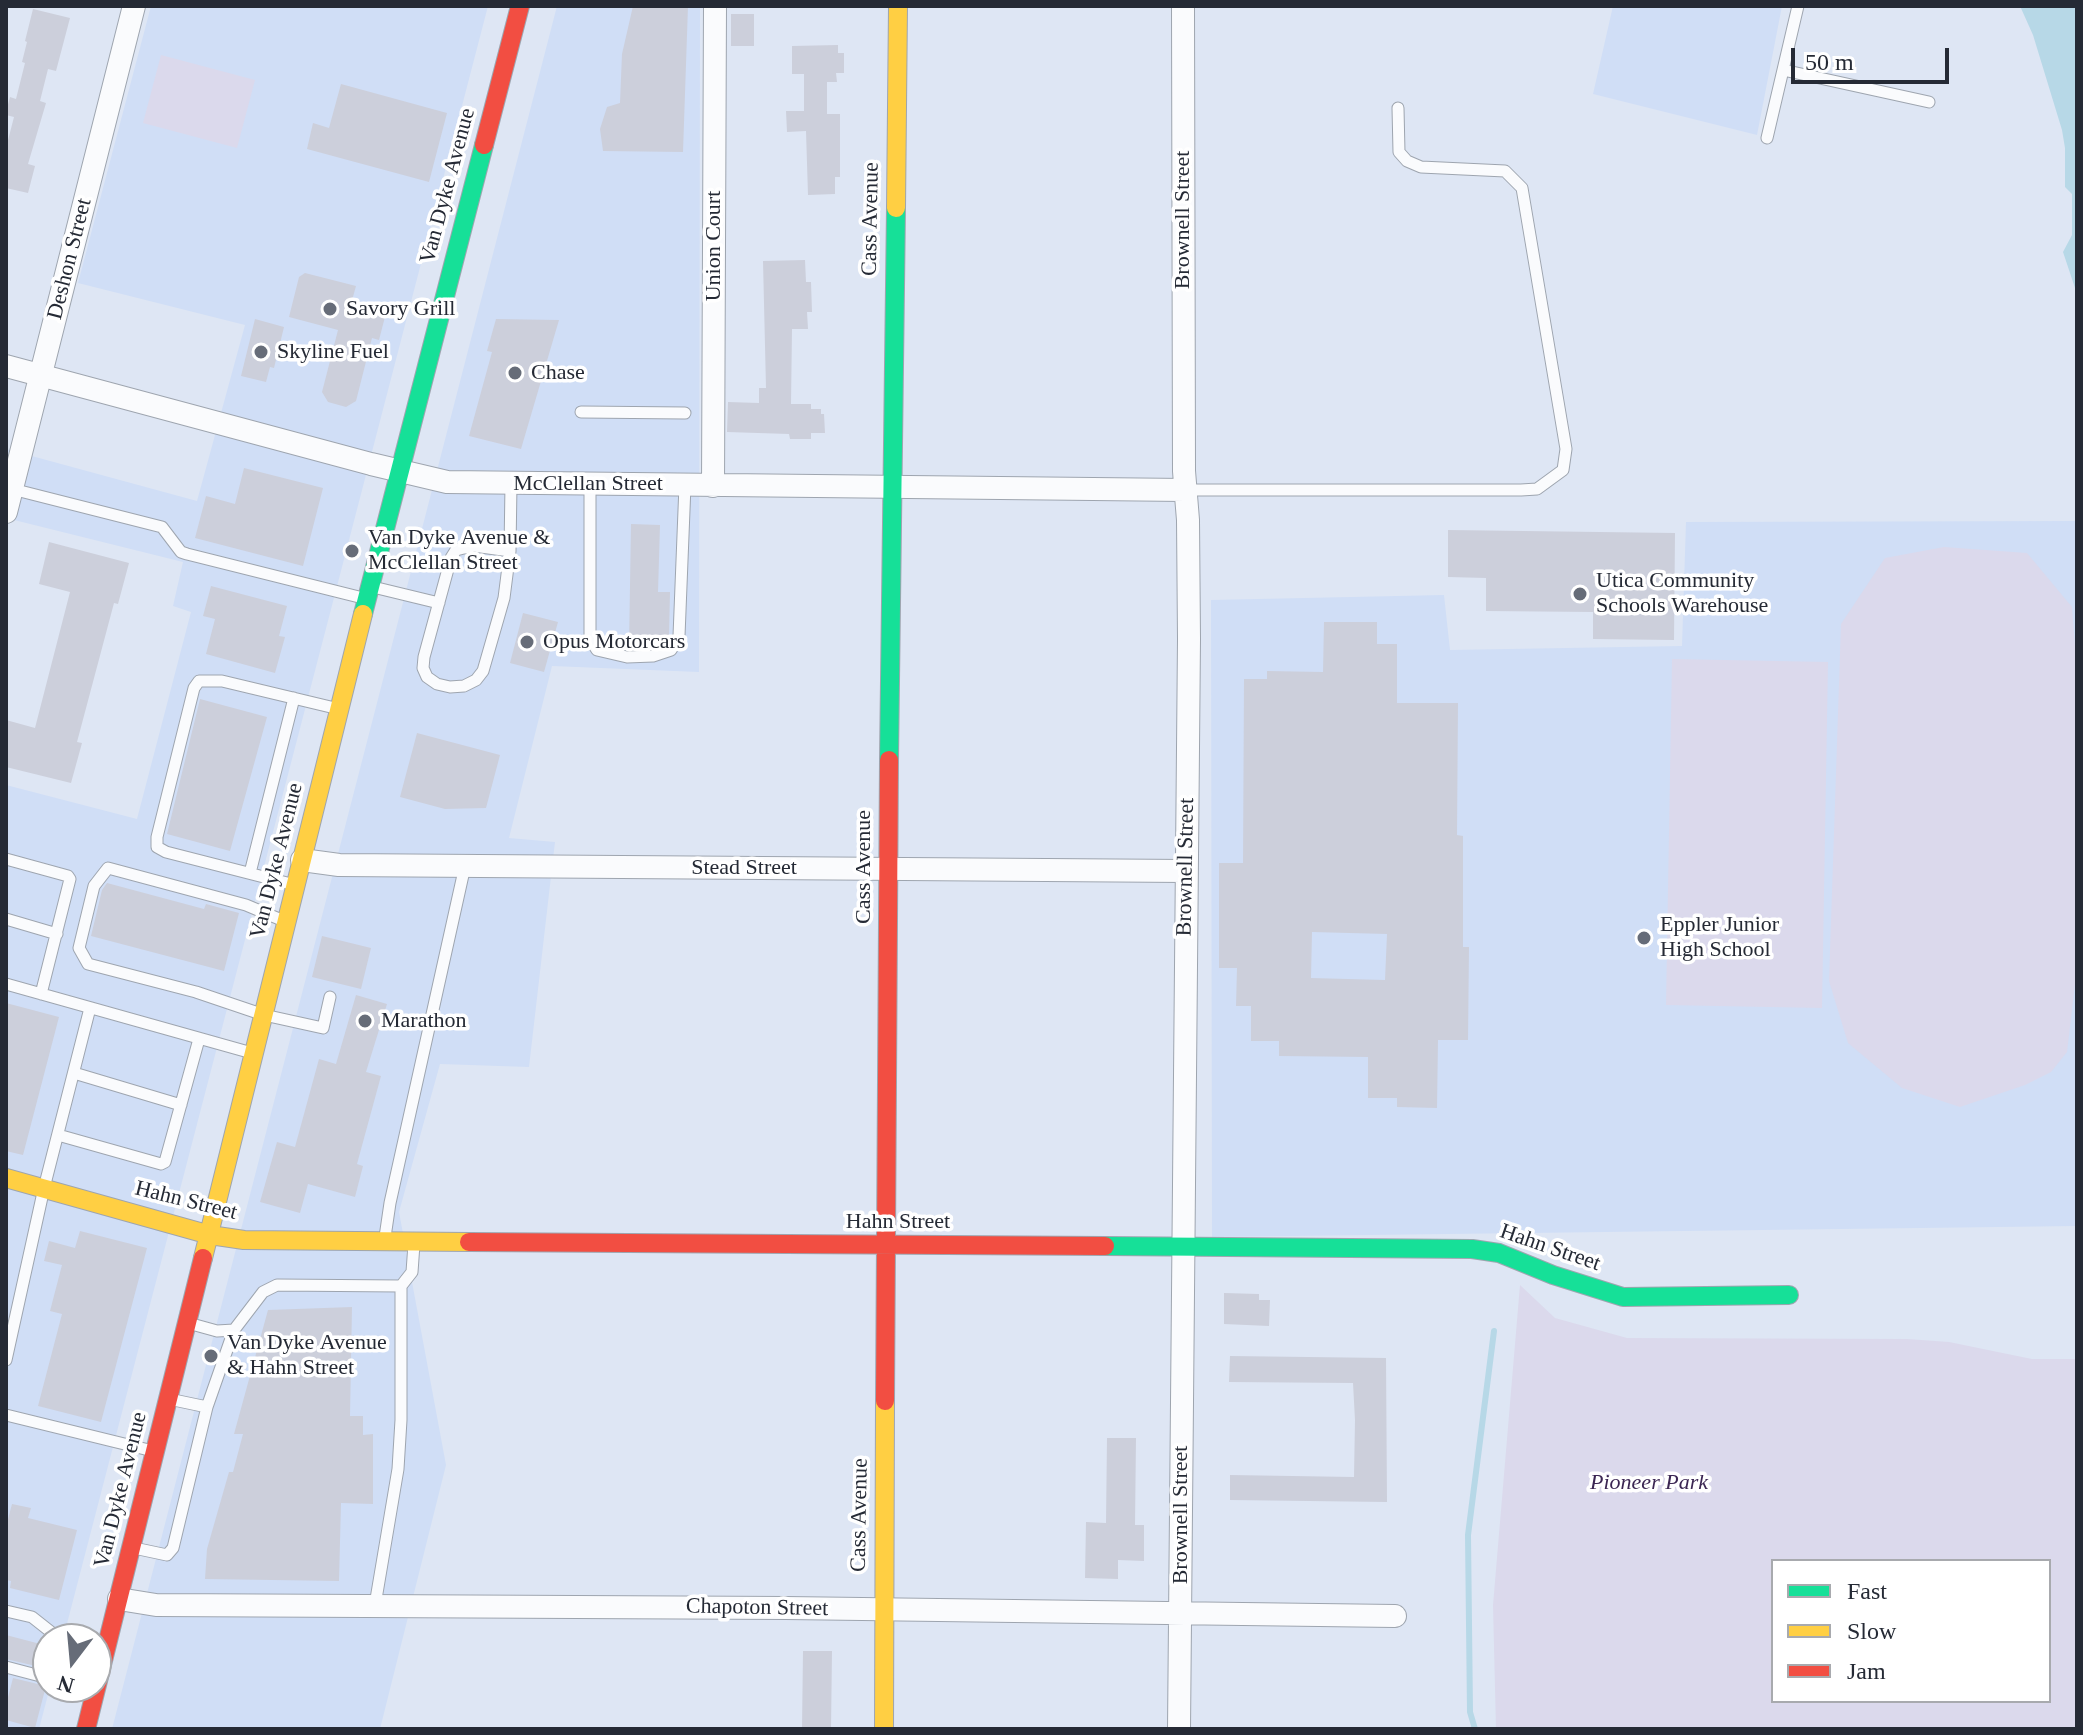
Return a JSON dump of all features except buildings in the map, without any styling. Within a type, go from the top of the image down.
[{"type":"street","name":"Deshon Street","points":[[6,512],[134,6]]},
{"type":"street","name":"Van Dyke Avenue","points":[[111,1623],[339,709],[520,6]]},
{"type":"street","name":"Union Court","points":[[713,486],[715,6]]},
{"type":"street","name":"Cass Avenue","points":[[884,1729],[888,869],[898,6]]},
{"type":"street","name":"Brownell Street","points":[[1179,1729],[1189,626],[1185,490],[1183,6]]},
{"type":"street","name":"McClellan Street","points":[[6,366],[399,472],[447,482],[1185,490]]},
{"type":"street","name":"Stead Street","points":[[302,860],[339,865],[1186,871]]},
{"type":"street","name":"Hahn Street","points":[[6,1178],[210,1235],[244,1240],[1472,1249],[1499,1253],[1553,1275],[1623,1297],[1789,1295]]},
{"type":"street","name":"Chapoton Street","points":[[119,1599],[156,1605],[1395,1616]]},
{"type":"street","name":"Van Dyke Avenue","points":[[86,1729],[89,1703]]},
{"type":"lane","points":[[1767,138],[1798,6]]},
{"type":"lane","points":[[1783,70],[1929,102]]},
{"type":"lane","points":[[1185,490],[1521,490],[1537,489],[1563,470],[1566,449],[1522,188],[1505,171],[1421,167],[1407,161],[1399,152],[1398,108]]},
{"type":"lane","points":[[581,412],[685,413]]},
{"type":"lane","points":[[510,551],[474,546],[456,550],[451,558],[423,668],[427,677],[437,684],[464,686],[476,680],[483,671],[504,598],[510,551],[511,484]]},
{"type":"lane","points":[[590,484],[590,639],[597,650],[627,657],[653,656],[671,650],[679,636],[685,485]]},
{"type":"lane","points":[[12,489],[162,527],[181,552],[187,554],[369,593],[439,603]]},
{"type":"lane","points":[[296,885],[166,852],[157,847],[157,837],[194,688],[199,681],[208,679],[339,709]]},
{"type":"lane","points":[[250,873],[294,698]]},
{"type":"lane","points":[[6,859],[70,879],[41,994]]},
{"type":"lane","points":[[385,1242],[390,1203],[465,866]]},
{"type":"lane","points":[[287,922],[246,905],[108,868],[94,886],[79,948],[88,964],[196,992],[264,1015],[323,1028],[330,997]]},
{"type":"lane","points":[[6,919],[57,934]]},
{"type":"lane","points":[[6,984],[254,1054]]},
{"type":"lane","points":[[6,1360],[44,1188],[90,1008]]},
{"type":"lane","points":[[58,1135],[161,1164],[168,1158],[199,1039]]},
{"type":"lane","points":[[74,1073],[181,1105]]},
{"type":"lane","points":[[375,1605],[398,1469],[401,1286],[412,1272],[414,1242]]},
{"type":"lane","points":[[132,1547],[167,1555],[173,1548],[207,1407],[234,1330],[263,1292],[277,1285],[401,1286]]},
{"type":"lane","points":[[187,1323],[217,1331],[234,1330]]},
{"type":"lane","points":[[168,1399],[207,1407]]},
{"type":"lane","points":[[6,1415],[155,1452]]},
{"type":"lane","points":[[6,1611],[32,1617],[40,1623]]},
{"type":"lane","points":[[6,1667],[32,1674]]},
{"type":"shaded area","points":[[151,6],[488,6],[67,1623],[32,1623],[32,1703],[46,1703],[39,1729],[6,1729],[6,785],[137,819],[191,612],[173,606],[183,562],[6,518],[6,449],[197,501],[245,325],[78,283]]},
{"type":"shaded area","points":[[557,6],[700,6],[699,672],[552,666],[509,838],[555,842],[529,1067],[440,1064],[399,1212],[446,1465],[380,1729],[112,1729]]},
{"type":"shaded area","points":[[1613,6],[1782,6],[1757,135],[1593,94]]},
{"type":"shaded area","points":[[2020,6],[2077,6],[2077,294],[2063,252],[2072,235],[2072,194],[2065,187],[2062,130],[2033,35]]},
{"type":"shaded area","name":"Eppler Junior High School","points":[[2077,521],[2077,1226],[1212,1237],[1211,600],[1444,595],[1450,650],[1682,646],[1686,522]]},
{"type":"green space","points":[[161,55],[255,80],[237,148],[143,123]]},
{"type":"green space","points":[[1944,547],[2027,553],[2072,607],[2077,671],[2077,967],[2067,1052],[2051,1072],[2025,1085],[1960,1107],[1902,1088],[1848,1043],[1829,981],[1841,624],[1885,558]]},
{"type":"green space","points":[[1672,659],[1828,662],[1822,1008],[1666,1005]]},
{"type":"green space","name":"Pioneer Park","points":[[1520,1285],[1555,1318],[1627,1338],[1907,1339],[1949,1342],[2032,1359],[2077,1359],[2077,1729],[1496,1729],[1493,1605]]},
{"type":"waterway","points":[[1475,1729],[1470,1712],[1468,1535],[1494,1331]]},
{"type":"traffic: fast","points":[[363,614],[484,145]]},
{"type":"traffic: fast","points":[[889,760],[896,208]]},
{"type":"traffic: fast","points":[[1105,1246],[1472,1249],[1499,1253],[1553,1275],[1623,1297],[1789,1295]]},
{"type":"traffic: slow","points":[[896,208],[898,6]]},
{"type":"traffic: slow","points":[[203,1258],[363,614]]},
{"type":"traffic: slow","points":[[6,1178],[210,1235],[244,1240],[469,1242]]},
{"type":"traffic: slow","points":[[884,1729],[885,1401]]},
{"type":"traffic: jam","points":[[484,145],[520,6]]},
{"type":"traffic: jam","points":[[885,1401],[889,760]]},
{"type":"traffic: jam","points":[[469,1242],[1105,1246]]},
{"type":"traffic: jam","points":[[86,1729],[203,1258]]},
{"type":"place","name":"Savory Grill","points":[[330,309]]},
{"type":"place","name":"Skyline Fuel","points":[[261,352]]},
{"type":"place","name":"Chase","points":[[515,373]]},
{"type":"place","name":"Van Dyke Avenue & McClellan Street","points":[[352,551]]},
{"type":"place","name":"Utica Community Schools Warehouse","points":[[1580,594]]},
{"type":"place","name":"Opus Motorcars","points":[[527,642]]},
{"type":"place","name":"Eppler Junior High School","points":[[1644,938]]},
{"type":"place","name":"Marathon","points":[[365,1021]]},
{"type":"place","name":"Van Dyke Avenue & Hahn Street","points":[[211,1356]]}]
